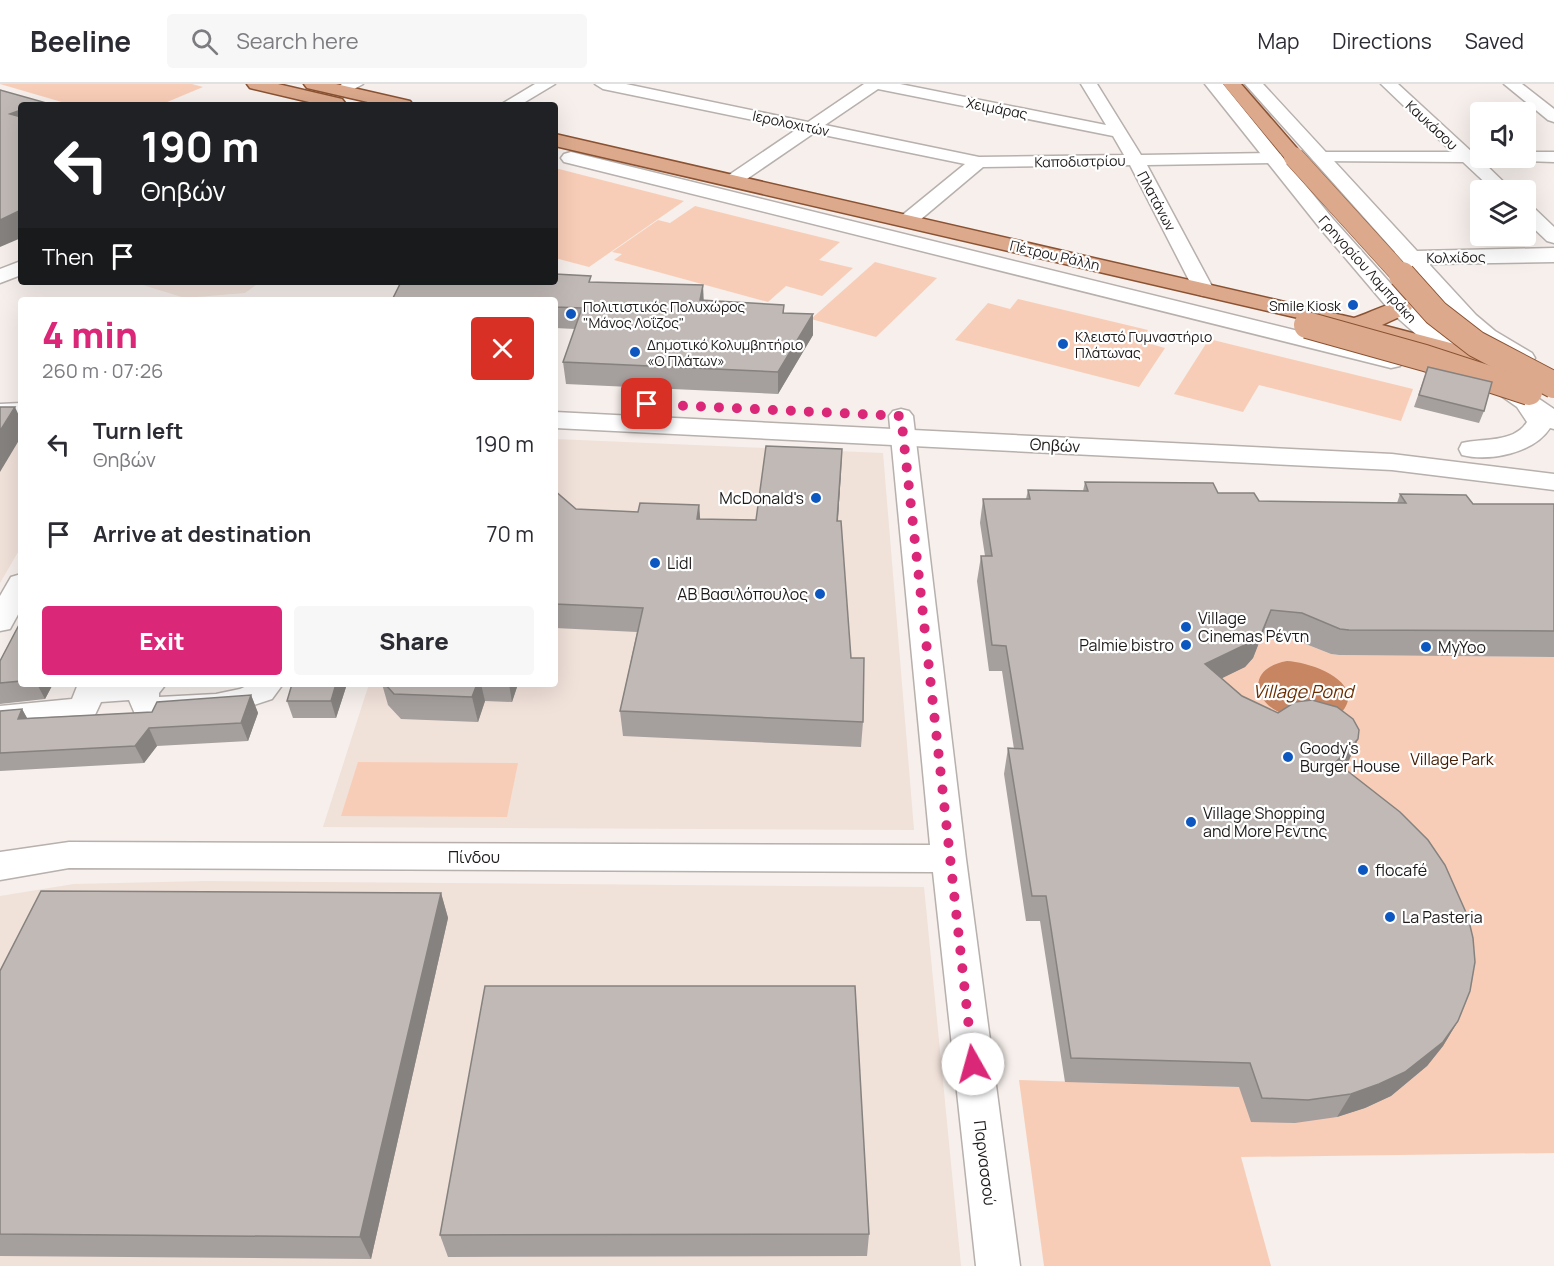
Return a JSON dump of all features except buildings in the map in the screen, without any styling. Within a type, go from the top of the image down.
[{"type":"main road","points":[[256,84],[347,93]]},
{"type":"main road","points":[[313,84],[390,102]]},
{"type":"main road","name":"Γρηγορίου Λαμπράκη","points":[[1214,84],[1284,157],[1358,260],[1400,308],[1434,338],[1554,421]]},
{"type":"main road","points":[[1232,84],[1284,157],[1436,313],[1476,344],[1554,386]]},
{"type":"main road","points":[[1254,84],[1468,320],[1511,351],[1554,375]]},
{"type":"main road","name":"Πέτρου Ράλλη","points":[[558,141],[1353,325],[1554,375]]},
{"type":"main road","name":"Πέτρου Ράλλη","points":[[563,156],[723,187],[1340,334],[1425,357],[1554,401]]},
{"type":"main road","name":"Πέτρου Ράλλη","points":[[563,156],[1375,357],[1528,404]]},
{"type":"main road","name":"Κολχίδος","points":[[1358,260],[1554,255]]},
{"type":"main road","points":[[1353,325],[1381,318],[1400,308]]},
{"type":"main road","points":[[1452,351],[1554,386]]},
{"type":"main road","points":[[0,392],[18,391]]},
{"type":"main road","name":"Θηβών","points":[[558,400],[1392,462],[1554,482]]},
{"type":"main road","points":[[1472,449],[1497,448],[1534,433],[1540,422],[1528,404]]},
{"type":"main road","points":[[0,412],[18,411]]},
{"type":"main road","name":"Θηβών","points":[[558,420],[1318,436],[1472,449],[1554,461]]},
{"type":"street","points":[[514,102],[547,84]]},
{"type":"street","name":"Ιερολοχιτών","points":[[603,84],[979,162]]},
{"type":"street","points":[[732,181],[876,84]]},
{"type":"street","name":"Χειμάρας","points":[[876,84],[1117,132]]},
{"type":"street","name":"Πλατάνων","points":[[1089,84],[1136,160],[1204,290]]},
{"type":"street","name":"Καυκάσου","points":[[1389,84],[1470,154]]},
{"type":"street","points":[[1512,84],[1554,117]]},
{"type":"street","name":"Καποδιστρίου","points":[[979,162],[1284,157]]},
{"type":"street","points":[[1320,157],[1470,157]]},
{"type":"street","points":[[1536,157],[1554,157]]},
{"type":"street","points":[[907,221],[979,162]]},
{"type":"street","name":"Καυκάσου","points":[[1483,168],[1494,180]]},
{"type":"street","points":[[1536,220],[1554,237]]},
{"type":"street","points":[[0,277],[18,268]]},
{"type":"street","name":"Παρνασσού","points":[[902,427],[948,859],[998,1266]]},
{"type":"street","points":[[0,622],[18,589]]},
{"type":"street","points":[[0,717],[83,709],[92,688],[148,687],[144,700],[146,706],[154,708],[240,701],[257,695],[265,687]]},
{"type":"street","name":"Πίνδου","points":[[0,866],[69,855],[948,859]]},
{"type":"shaded area","points":[[143,285],[256,285],[245,293],[182,297]]},
{"type":"shaded area","points":[[18,428],[18,552],[0,583],[0,429]]},
{"type":"shaded area","points":[[558,439],[883,453],[914,830],[323,827],[368,687],[558,687]]},
{"type":"shaded area","points":[[208,881],[924,887],[961,1266],[0,1266],[0,896],[74,884]]},
{"type":"green space","points":[[0,84],[192,84],[203,87],[167,102],[62,102]]},
{"type":"green space","points":[[558,169],[684,201],[589,267],[558,259]]},
{"type":"green space","points":[[695,206],[840,242],[819,260],[853,268],[822,296],[786,286],[768,302],[614,260],[622,254],[612,252],[658,220],[670,223]]},
{"type":"green space","points":[[875,262],[937,278],[876,337],[811,319]]},
{"type":"green space","name":"Κλειστό Γυμναστήριο Πλάτωνας","points":[[1018,299],[1148,330],[1140,341],[1165,348],[1139,387],[955,340],[988,303],[1010,309]]},
{"type":"green space","points":[[1209,339],[1413,389],[1401,421],[1259,385],[1243,412],[1174,394]]},
{"type":"green space","name":"Village Park","points":[[1255,635],[1293,639],[1339,655],[1554,657],[1554,1153],[1241,1157],[1271,1266],[1044,1266],[1019,1080],[1239,1087],[1337,1117],[1391,1096],[1427,1066],[1342,771],[1347,765],[1302,725],[1201,677]]},
{"type":"green space","points":[[358,762],[518,763],[507,817],[341,816]]},
{"type":"water","name":"Village Pond","points":[[1287,661],[1323,670],[1343,685],[1348,694],[1347,704],[1338,716],[1286,715],[1267,703],[1258,687],[1259,679],[1264,671],[1273,665]]},
{"type":"place","name":"Smile Kiosk","points":[[1353,305]]},
{"type":"place","name":"Πολιτιστικός Πολυχώρος \"Μάνος Λοΐζος\"","points":[[571,314]]},
{"type":"place","name":"Κλειστό Γυμναστήριο Πλάτωνας","points":[[1063,344]]},
{"type":"place","name":"Δημοτικό Κολυμβητήριο «Ο Πλάτων»","points":[[635,352]]},
{"type":"place","name":"McDonald's","points":[[816,498]]},
{"type":"place","name":"Lidl","points":[[655,563]]},
{"type":"place","name":"ΑΒ Βασιλόπουλος","points":[[820,594]]},
{"type":"place","name":"Village Cinemas Ρέντη","points":[[1186,627]]},
{"type":"place","name":"Palmie bistro","points":[[1186,645]]},
{"type":"place","name":"MyYoo","points":[[1426,647]]},
{"type":"place","name":"Goody's Burger House","points":[[1288,757]]},
{"type":"place","name":"Village Shopping and More Ρεντης","points":[[1191,822]]},
{"type":"place","name":"flocafé","points":[[1363,870]]},
{"type":"place","name":"La Pasteria","points":[[1390,917]]},
{"type":"route","points":[[647,404],[901,416],[948,859],[973,1064]]}]
